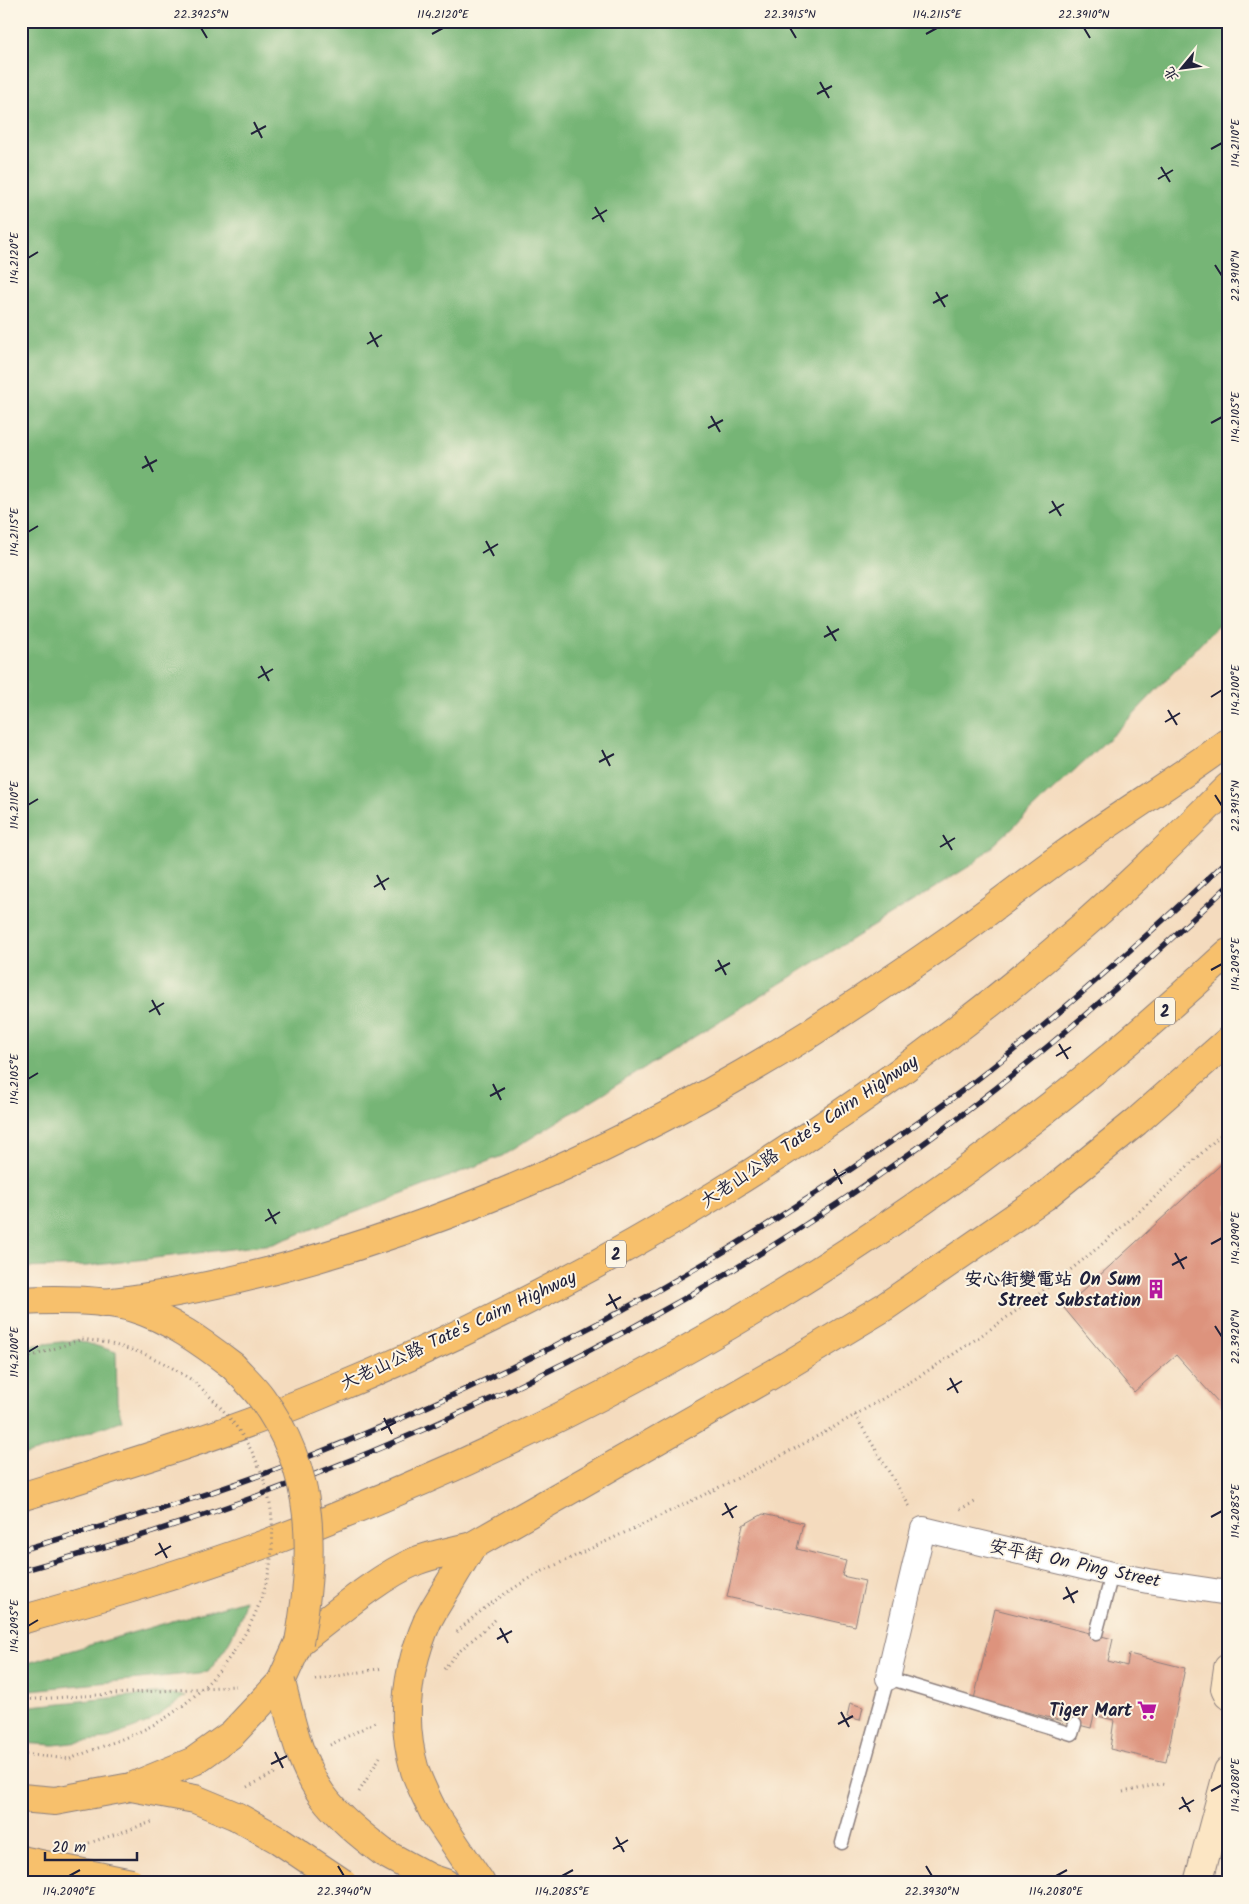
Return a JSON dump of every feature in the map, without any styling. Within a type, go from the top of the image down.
[{"type":"main road","points":[[21,1302],[104,1302],[148,1298],[281,1268],[359,1245],[476,1204],[604,1147],[658,1120],[772,1055],[851,1006],[955,936],[1069,851],[1228,742]]},
{"type":"main road","name":"大老山公路 Tate's Cairn Highway","points":[[21,1497],[223,1432],[333,1390],[535,1297],[690,1211],[762,1167],[835,1118],[902,1070],[1009,987],[1085,924],[1136,878],[1228,787]]},
{"type":"main road","name":"2","points":[[21,1620],[186,1572],[376,1501],[535,1430],[606,1394],[757,1310],[829,1266],[958,1177],[1070,1091],[1179,998],[1228,953]]},
{"type":"main road","points":[[299,1642],[380,1582],[416,1561],[472,1546],[773,1374],[906,1292],[1044,1197],[1136,1122],[1228,1042]]},
{"type":"main road","points":[[21,1798],[55,1801],[131,1787],[194,1761],[232,1734],[281,1682],[299,1642],[309,1572],[310,1532],[305,1493],[296,1460],[278,1424],[261,1397],[233,1366],[195,1339],[164,1321],[132,1307],[104,1302]]},
{"type":"main road","points":[[472,1546],[428,1620],[414,1658],[407,1704],[407,1728],[416,1771],[434,1813],[481,1883]]},
{"type":"main road","points":[[281,1682],[297,1742],[309,1771],[322,1794],[340,1816],[384,1854],[430,1878],[445,1883]]},
{"type":"main road","points":[[131,1787],[195,1799],[236,1816],[279,1840],[343,1883]]},
{"type":"main road","points":[[21,1860],[131,1883]]},
{"type":"street","name":"安平街 On Ping Street","points":[[923,1529],[1112,1574],[1228,1593]]},
{"type":"street","points":[[888,1678],[923,1529]]},
{"type":"street","points":[[1228,1668],[1225,1689],[1228,1695]]},
{"type":"street","points":[[1198,1883],[1228,1771]]},
{"type":"lane","points":[[1096,1634],[1112,1574]]},
{"type":"lane","points":[[842,1843],[888,1678],[1072,1734],[1075,1724]]},
{"type":"path","points":[[453,1636],[484,1607],[543,1571],[693,1500],[794,1449],[855,1415],[957,1352],[1053,1284],[1129,1221],[1228,1128]]},
{"type":"path","points":[[21,1360],[82,1339],[108,1343],[142,1353],[166,1364],[192,1380],[211,1396],[228,1415],[247,1443],[258,1465],[265,1484],[271,1514],[272,1542],[270,1569],[263,1596],[242,1640],[208,1682],[188,1701],[151,1725],[70,1759],[21,1754]]},
{"type":"path","points":[[855,1415],[923,1529]]},
{"type":"path","points":[[312,1680],[390,1667]]},
{"type":"path","points":[[21,1700],[238,1686]]},
{"type":"path","points":[[1123,1792],[1161,1784],[1167,1785]]},
{"type":"path","points":[[85,1844],[159,1820]]},
{"type":"green space","points":[[21,21],[1228,21],[1228,615],[1121,727],[973,864],[502,1156],[273,1244],[87,1266],[21,1268]]},
{"type":"green space","points":[[77,1340],[116,1352],[117,1402],[122,1420],[21,1456],[21,1347]]},
{"type":"green space","points":[[245,1600],[231,1638],[208,1672],[21,1691],[21,1665]]},
{"type":"green space","points":[[162,1693],[186,1696],[148,1723],[105,1739],[54,1745],[21,1743],[21,1707]]},
{"type":"building","name":"安心街變電站 On Sum Street Substation","points":[[1228,1158],[1228,1413],[1176,1355],[1134,1392],[1064,1308]]},
{"type":"building","points":[[763,1514],[803,1523],[797,1549],[846,1561],[842,1576],[865,1581],[855,1626],[727,1597],[743,1525]]},
{"type":"building","points":[[995,1609],[1113,1639],[1108,1661],[1127,1666],[1129,1654],[1185,1668],[1166,1762],[1110,1749],[1114,1720],[1094,1715],[1091,1728],[974,1699]]},
{"type":"building","points":[[850,1703],[863,1707],[860,1720],[847,1717]]},
{"type":"railway","points":[[21,1550],[190,1499],[290,1464],[440,1401],[586,1330],[657,1291],[795,1207],[954,1097],[1016,1049],[1078,996],[1228,860]]},
{"type":"railway","points":[[21,1571],[140,1536],[258,1496],[374,1451],[488,1400],[599,1345],[708,1285],[813,1220],[957,1119],[1076,1023],[1153,956],[1228,886]]},
{"type":"place","name":"安心街變電站 On Sum Street Substation","points":[[1156,1289]]},
{"type":"place","name":"Tiger Mart","points":[[1147,1710]]}]
